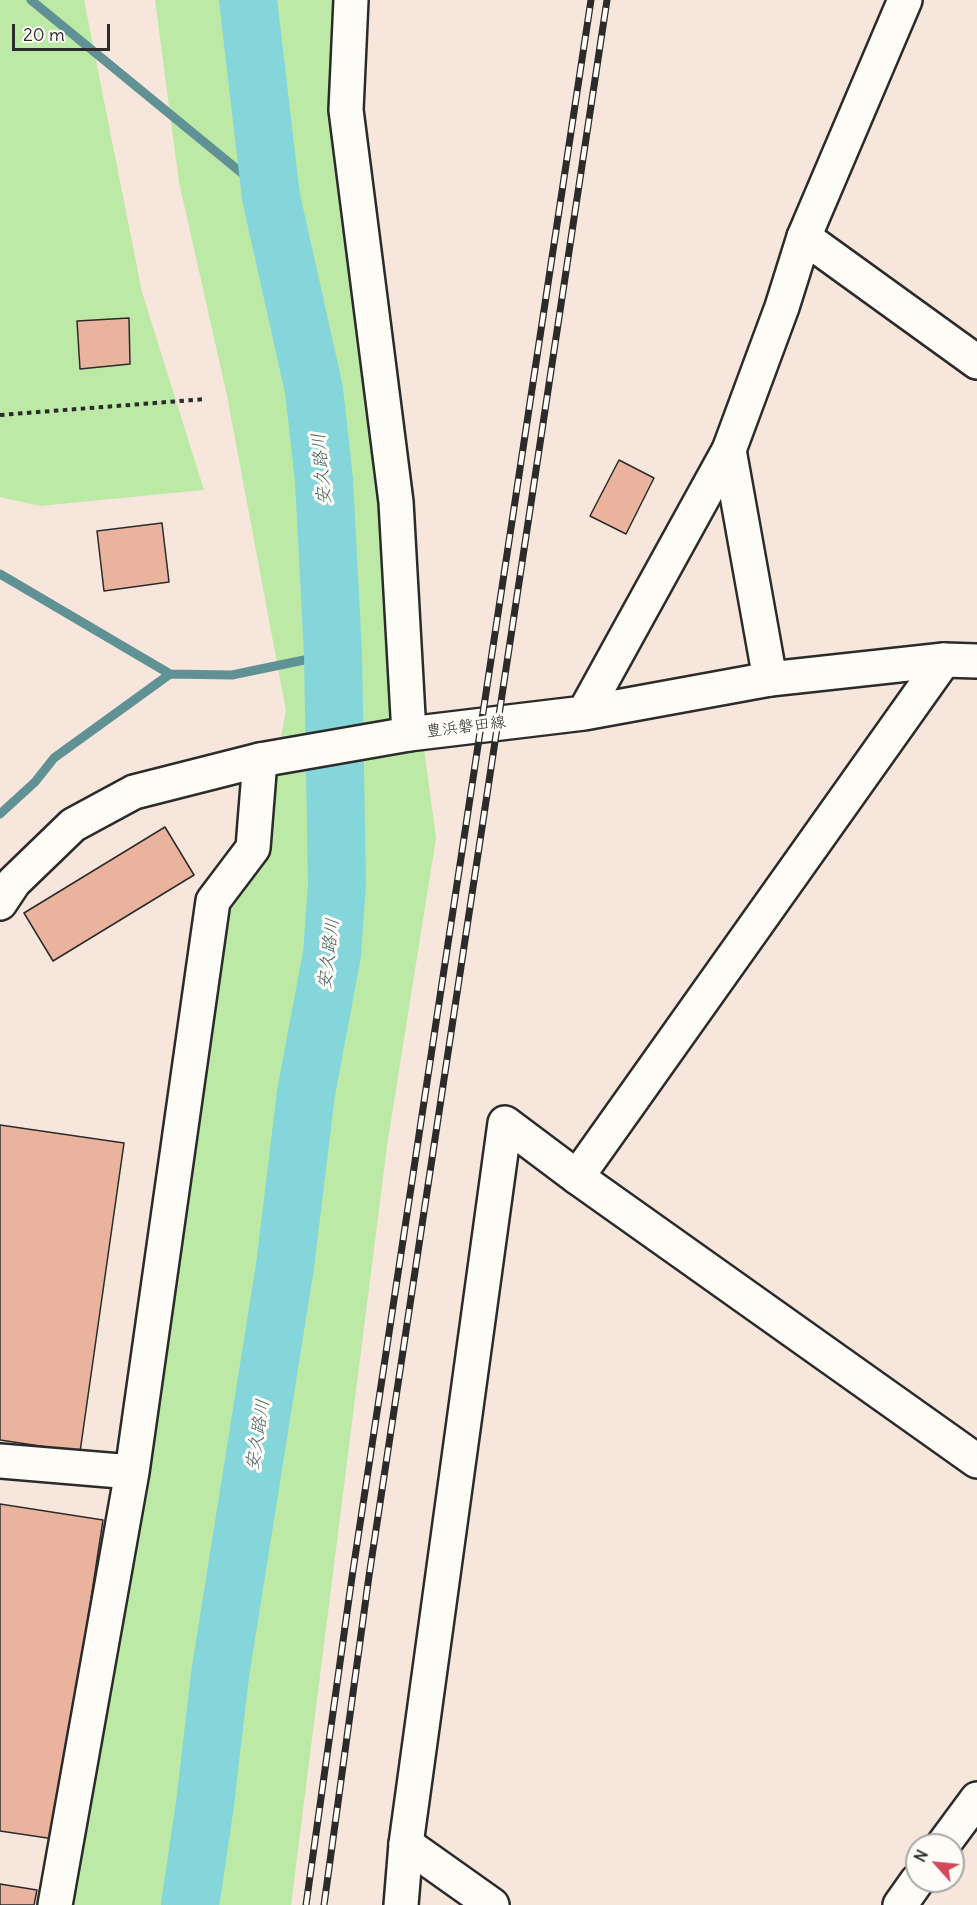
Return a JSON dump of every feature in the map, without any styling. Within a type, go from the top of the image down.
[{"type":"street","points":[[351,0],[346,110],[396,502],[409,734]]},
{"type":"street","points":[[584,713],[729,450],[782,307],[804,237],[905,0]]},
{"type":"street","points":[[804,237],[977,362]]},
{"type":"street","points":[[729,450],[770,678]]},
{"type":"street","points":[[577,1178],[944,660]]},
{"type":"street","name":"豊浜磐田線","points":[[0,903],[14,882],[74,825],[134,792],[268,758],[409,734],[584,713],[770,678],[944,660],[977,661]]},
{"type":"street","points":[[56,1905],[132,1473],[213,901],[253,848],[268,758]]},
{"type":"street","points":[[401,1905],[406,1845],[505,1123],[577,1178],[977,1461]]},
{"type":"street","points":[[0,1461],[132,1473]]},
{"type":"street","points":[[953,1833],[977,1799]]},
{"type":"street","points":[[406,1845],[492,1905]]},
{"type":"path","points":[[0,415],[206,399]]},
{"type":"green space","points":[[0,0],[84,0],[142,292],[204,490],[40,506],[0,497]]},
{"type":"green space","points":[[155,0],[342,0],[399,561],[436,838],[387,1146],[291,1905],[60,1905],[213,901],[258,853],[286,711],[227,396],[179,182]]},
{"type":"building","points":[[129,318],[130,364],[80,369],[77,321]]},
{"type":"building","points":[[619,460],[654,478],[626,534],[590,516]]},
{"type":"building","points":[[162,523],[169,582],[104,591],[97,531]]},
{"type":"building","points":[[165,827],[194,875],[53,961],[24,913]]},
{"type":"building","points":[[0,1125],[124,1143],[80,1452],[0,1440]]},
{"type":"building","points":[[0,1504],[103,1520],[54,1839],[0,1831]]},
{"type":"building","points":[[0,1884],[37,1890],[34,1905],[0,1905]]},
{"type":"waterway","points":[[31,0],[271,197]]},
{"type":"waterway","name":"安久路川","points":[[190,1905],[205,1804],[220,1675],[285,1266],[306,1093],[332,954],[337,885],[333,654],[324,480],[314,390],[271,197],[248,0]]},
{"type":"waterway","points":[[0,574],[170,674],[232,675],[333,654]]},
{"type":"waterway","points":[[0,814],[35,782],[54,758],[170,674]]},
{"type":"railway","points":[[306,1905],[352,1577],[591,0]]},
{"type":"railway","points":[[324,1905],[369,1576],[607,0]]}]
